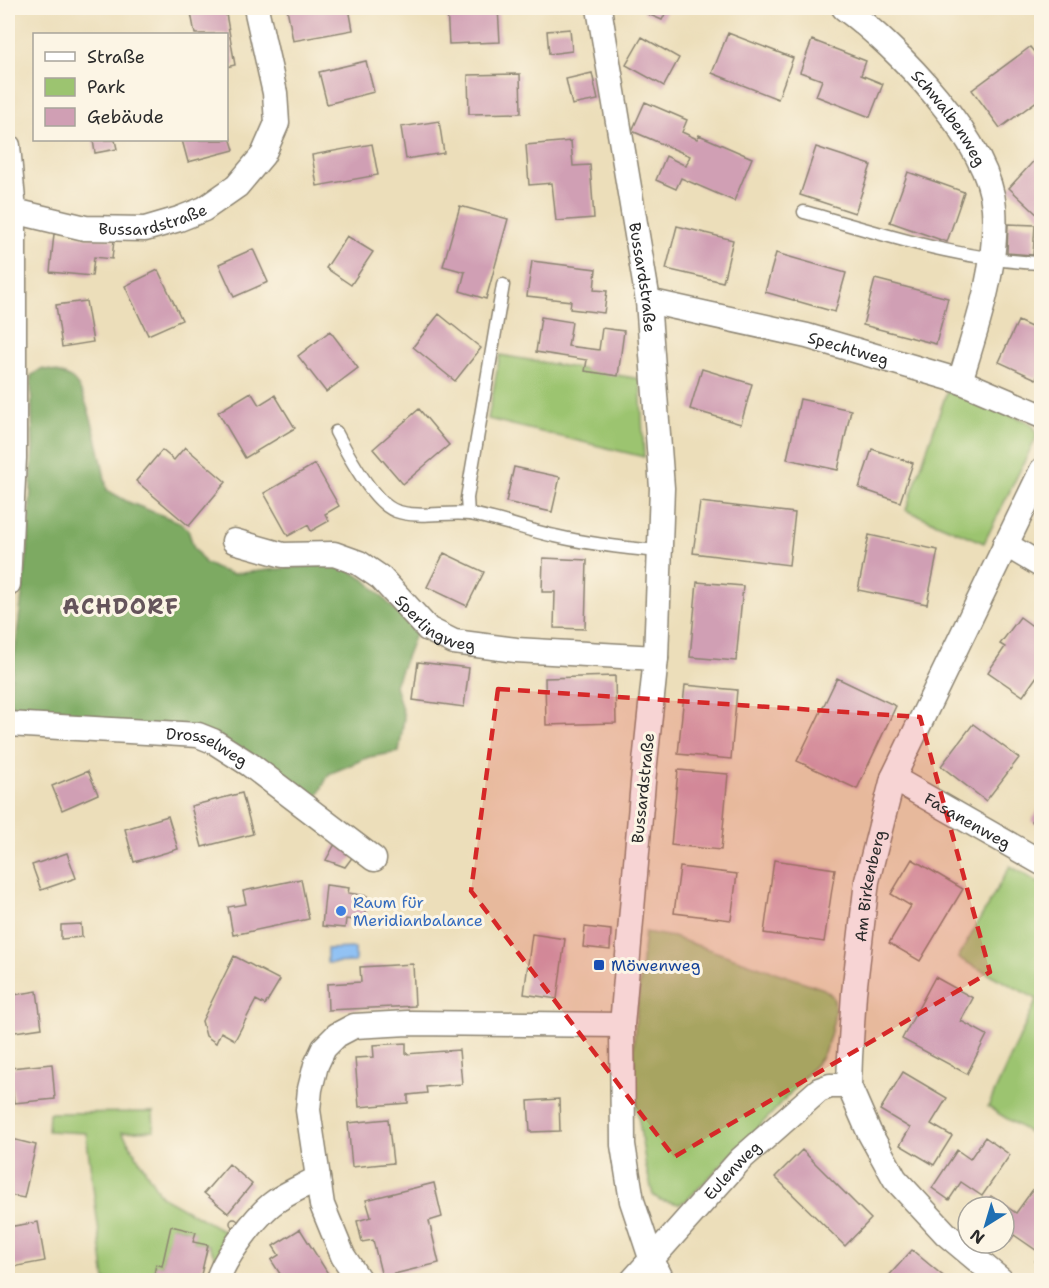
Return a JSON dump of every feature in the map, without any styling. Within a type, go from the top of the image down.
[{"type":"street","name":"Bussardstraße","points":[[14,211],[85,228],[145,230],[204,209],[237,186],[263,155],[277,123],[275,93],[256,8]]},
{"type":"street","name":"Bussardstraße","points":[[599,8],[648,301],[662,488],[656,658],[622,1025],[622,1145],[632,1202],[651,1258],[662,1281]]},
{"type":"street","name":"Schwalbenweg","points":[[844,8],[856,16],[917,75],[945,108],[969,142],[985,172],[994,206],[994,241],[981,316],[960,381]]},
{"type":"street","points":[[8,146],[14,211],[14,458],[8,584]]},
{"type":"street","name":"Spechtweg","points":[[648,301],[807,336],[960,381],[1041,416]]},
{"type":"street","name":"Am Birkenberg","points":[[1001,1281],[946,1234],[895,1179],[869,1132],[849,1086],[854,993],[867,881],[893,778],[1041,470]]},
{"type":"street","name":"Sperlingweg","points":[[234,541],[283,555],[334,555],[358,563],[381,578],[428,629],[454,642],[516,650],[656,658]]},
{"type":"street","points":[[1005,544],[1041,566]]},
{"type":"street","name":"Drosselweg","points":[[8,724],[198,735],[213,741],[249,764],[374,859]]},
{"type":"street","name":"Fasanenweg","points":[[893,778],[1041,863]]},
{"type":"street","points":[[359,1281],[343,1256],[322,1205],[308,1110],[316,1065],[324,1048],[337,1035],[354,1026],[408,1023],[622,1025]]},
{"type":"street","name":"Eulenweg","points":[[633,1281],[741,1159],[819,1090],[830,1086],[849,1086]]},
{"type":"street","points":[[218,1281],[230,1255],[274,1202],[318,1178]]},
{"type":"lane","points":[[804,212],[948,250],[1019,262],[1041,263]]},
{"type":"lane","points":[[468,514],[467,498],[503,285]]},
{"type":"lane","points":[[336,432],[355,466],[379,499],[396,511],[468,514],[555,536],[614,547],[660,551]]},
{"type":"highlighted area","points":[[498,689],[920,717],[990,972],[674,1157],[471,891]]},
{"type":"green space","points":[[500,355],[640,379],[644,457],[488,419]]},
{"type":"green space","points":[[41,369],[65,375],[72,379],[78,387],[94,431],[107,490],[128,502],[179,522],[188,530],[194,548],[205,563],[232,574],[324,564],[348,569],[368,582],[416,632],[395,685],[404,717],[399,752],[369,757],[329,774],[314,803],[213,741],[34,721],[16,712],[9,699],[28,548],[33,447],[31,376]]},
{"type":"green space","points":[[947,391],[1024,420],[1032,425],[1036,432],[1036,438],[984,543],[906,510]]},
{"type":"green space","points":[[1010,866],[1041,884],[1041,1140],[988,1107],[1037,999],[958,958]]},
{"type":"green space","points":[[645,932],[673,937],[824,989],[831,995],[835,1009],[827,1045],[821,1058],[777,1108],[687,1200],[679,1204],[660,1200],[653,1195],[646,1167],[635,1095],[634,1039]]},
{"type":"green space","points":[[153,1112],[154,1130],[122,1132],[161,1196],[233,1236],[218,1260],[208,1245],[193,1242],[195,1232],[172,1226],[162,1266],[156,1265],[153,1280],[105,1280],[86,1133],[48,1131],[49,1113]]},
{"type":"water","points":[[355,948],[355,962],[327,963],[327,949]]},
{"type":"building","points":[[225,8],[235,65],[228,67],[228,33],[195,33],[191,13]]},
{"type":"building","points":[[287,8],[349,8],[353,30],[293,41]]},
{"type":"building","points":[[447,8],[498,8],[500,42],[449,44]]},
{"type":"building","points":[[645,8],[668,8],[662,20],[643,12]]},
{"type":"building","points":[[570,29],[572,51],[549,54],[547,31]]},
{"type":"building","points":[[728,33],[793,58],[778,99],[712,73]]},
{"type":"building","points":[[642,37],[679,58],[664,86],[626,65]]},
{"type":"building","points":[[812,40],[866,61],[861,75],[883,84],[870,117],[816,96],[822,80],[800,72]]},
{"type":"building","points":[[1030,47],[1042,62],[1042,97],[1000,128],[972,90]]},
{"type":"building","points":[[366,61],[374,92],[327,104],[319,72]]},
{"type":"building","points":[[592,73],[598,100],[572,105],[566,79]]},
{"type":"building","points":[[520,74],[521,113],[469,114],[468,75]]},
{"type":"building","points":[[645,102],[687,120],[682,132],[697,139],[699,135],[752,158],[734,201],[681,178],[676,189],[656,180],[666,156],[686,166],[690,156],[632,131]]},
{"type":"building","points":[[439,121],[444,153],[406,159],[401,127]]},
{"type":"building","points":[[228,130],[234,150],[188,162],[182,141],[228,141]]},
{"type":"building","points":[[93,141],[115,141],[117,149],[95,153]]},
{"type":"building","points":[[571,141],[573,166],[590,165],[594,218],[556,221],[552,183],[529,185],[526,145]]},
{"type":"building","points":[[372,144],[378,175],[317,186],[312,155]]},
{"type":"building","points":[[816,147],[871,165],[855,213],[800,195]]},
{"type":"building","points":[[1040,154],[1042,156],[1042,219],[1009,188]]},
{"type":"building","points":[[908,172],[964,192],[947,242],[890,222]]},
{"type":"building","points":[[460,206],[508,219],[486,299],[460,291],[465,272],[443,266]]},
{"type":"building","points":[[1008,224],[1035,225],[1033,255],[1007,253]]},
{"type":"building","points":[[677,226],[733,240],[723,282],[666,269]]},
{"type":"building","points":[[54,234],[114,240],[112,259],[94,257],[92,276],[50,272]]},
{"type":"building","points":[[347,236],[373,252],[351,285],[326,268]]},
{"type":"building","points":[[253,249],[268,282],[234,297],[219,264]]},
{"type":"building","points":[[776,253],[846,273],[835,312],[765,292]]},
{"type":"building","points":[[532,261],[596,269],[594,290],[607,291],[604,313],[570,309],[571,301],[527,296]]},
{"type":"building","points":[[158,270],[182,320],[148,335],[125,286]]},
{"type":"building","points":[[875,279],[948,298],[936,344],[863,325]]},
{"type":"building","points":[[86,301],[93,342],[62,347],[56,305]]},
{"type":"building","points":[[439,314],[481,348],[455,381],[413,347]]},
{"type":"building","points":[[541,317],[572,322],[568,346],[599,350],[602,328],[624,331],[618,376],[585,371],[587,360],[536,352]]},
{"type":"building","points":[[1018,321],[1042,332],[1042,367],[1036,379],[999,362]]},
{"type":"building","points":[[330,331],[358,368],[326,392],[298,356]]},
{"type":"building","points":[[702,369],[752,384],[741,424],[690,409]]},
{"type":"building","points":[[251,392],[259,405],[275,395],[295,428],[245,458],[218,412]]},
{"type":"building","points":[[800,399],[851,410],[838,470],[787,459]]},
{"type":"building","points":[[419,409],[449,445],[403,484],[373,449]]},
{"type":"building","points":[[185,447],[226,482],[189,526],[136,481],[162,450],[174,460]]},
{"type":"building","points":[[872,449],[913,463],[900,502],[859,488]]},
{"type":"building","points":[[315,464],[339,506],[325,514],[329,521],[311,531],[308,525],[288,536],[264,493]]},
{"type":"building","points":[[514,467],[560,477],[552,512],[506,502]]},
{"type":"building","points":[[700,502],[795,513],[789,565],[693,553]]},
{"type":"building","points":[[869,535],[938,550],[927,604],[858,590]]},
{"type":"building","points":[[444,553],[484,572],[467,606],[427,587]]},
{"type":"building","points":[[543,558],[587,560],[585,629],[554,628],[555,592],[542,592]]},
{"type":"building","points":[[697,582],[743,586],[736,661],[690,657]]},
{"type":"building","points":[[1020,617],[1038,630],[1042,625],[1042,669],[1023,696],[988,672],[1005,647],[1000,644]]},
{"type":"building","points":[[418,662],[469,668],[464,707],[413,700]]},
{"type":"building","points":[[615,676],[616,723],[546,725],[545,678]]},
{"type":"building","points":[[837,678],[896,706],[857,789],[797,761]]},
{"type":"building","points":[[685,685],[737,690],[731,759],[678,754]]},
{"type":"building","points":[[973,724],[1019,758],[986,801],[941,766]]},
{"type":"building","points":[[678,770],[728,774],[721,850],[671,845]]},
{"type":"building","points":[[88,771],[98,794],[62,810],[52,786]]},
{"type":"building","points":[[242,793],[253,834],[202,847],[191,806]]},
{"type":"building","points":[[1042,805],[1042,828],[1031,821]]},
{"type":"building","points":[[168,816],[178,849],[134,862],[125,829]]},
{"type":"building","points":[[339,837],[357,851],[345,867],[326,860]]},
{"type":"building","points":[[67,853],[76,878],[41,890],[32,865]]},
{"type":"building","points":[[912,859],[963,889],[920,961],[889,943],[911,906],[891,894]]},
{"type":"building","points":[[774,860],[835,869],[824,942],[764,933]]},
{"type":"building","points":[[680,867],[737,874],[731,920],[674,913]]},
{"type":"building","points":[[301,879],[309,919],[233,935],[228,907],[246,904],[243,891]]},
{"type":"building","points":[[326,885],[349,888],[348,893],[367,896],[364,921],[346,919],[345,928],[322,926]]},
{"type":"building","points":[[81,924],[82,937],[61,939],[61,925]]},
{"type":"building","points":[[585,927],[611,930],[610,950],[583,947]]},
{"type":"building","points":[[532,934],[565,939],[557,999],[524,994]]},
{"type":"building","points":[[234,956],[280,980],[265,1005],[256,1000],[235,1040],[221,1032],[216,1043],[206,1036],[202,1021]]},
{"type":"building","points":[[413,964],[415,1006],[328,1010],[327,984],[361,982],[360,967]]},
{"type":"building","points":[[935,977],[973,998],[961,1021],[987,1035],[967,1074],[902,1039]]},
{"type":"building","points":[[37,991],[42,1028],[8,1033],[8,996]]},
{"type":"building","points":[[406,1043],[406,1054],[459,1050],[462,1084],[426,1087],[427,1093],[408,1095],[408,1103],[359,1107],[355,1058],[374,1057],[373,1045]]},
{"type":"building","points":[[52,1064],[55,1099],[14,1103],[10,1068]]},
{"type":"building","points":[[903,1072],[947,1098],[931,1124],[952,1136],[934,1165],[900,1145],[910,1128],[880,1110]]},
{"type":"building","points":[[559,1099],[560,1131],[530,1132],[528,1101]]},
{"type":"building","points":[[388,1119],[393,1163],[352,1167],[348,1123]]},
{"type":"building","points":[[985,1137],[1010,1155],[983,1195],[961,1182],[949,1200],[932,1188],[957,1150],[970,1159]]},
{"type":"building","points":[[8,1138],[36,1145],[24,1198],[8,1195]]},
{"type":"building","points":[[802,1150],[871,1219],[845,1246],[775,1177]]},
{"type":"building","points":[[229,1164],[252,1184],[228,1213],[204,1193]]},
{"type":"building","points":[[434,1183],[442,1217],[429,1221],[439,1263],[382,1277],[373,1240],[362,1242],[357,1221],[371,1217],[366,1200]]},
{"type":"building","points":[[1034,1188],[1042,1194],[1042,1266],[1035,1261],[1040,1253],[1016,1236],[1016,1213]]},
{"type":"building","points":[[234,1219],[238,1223],[234,1227],[230,1223]]},
{"type":"building","points":[[38,1222],[45,1261],[12,1267],[14,1277],[8,1279],[8,1227]]},
{"type":"building","points":[[171,1226],[196,1232],[193,1242],[208,1245],[200,1279],[193,1277],[192,1280],[153,1280],[156,1264],[162,1266]]},
{"type":"building","points":[[300,1229],[332,1280],[284,1280],[271,1260],[279,1255],[273,1246]]},
{"type":"building","points":[[912,1250],[948,1280],[885,1280]]},
{"type":"place","name":"Raum für Meridianbalance","points":[[341,911]]},
{"type":"place","name":"Möwenweg","points":[[599,965]]},
{"type":"district","name":"ACHDORF","points":[[121,606]]}]
